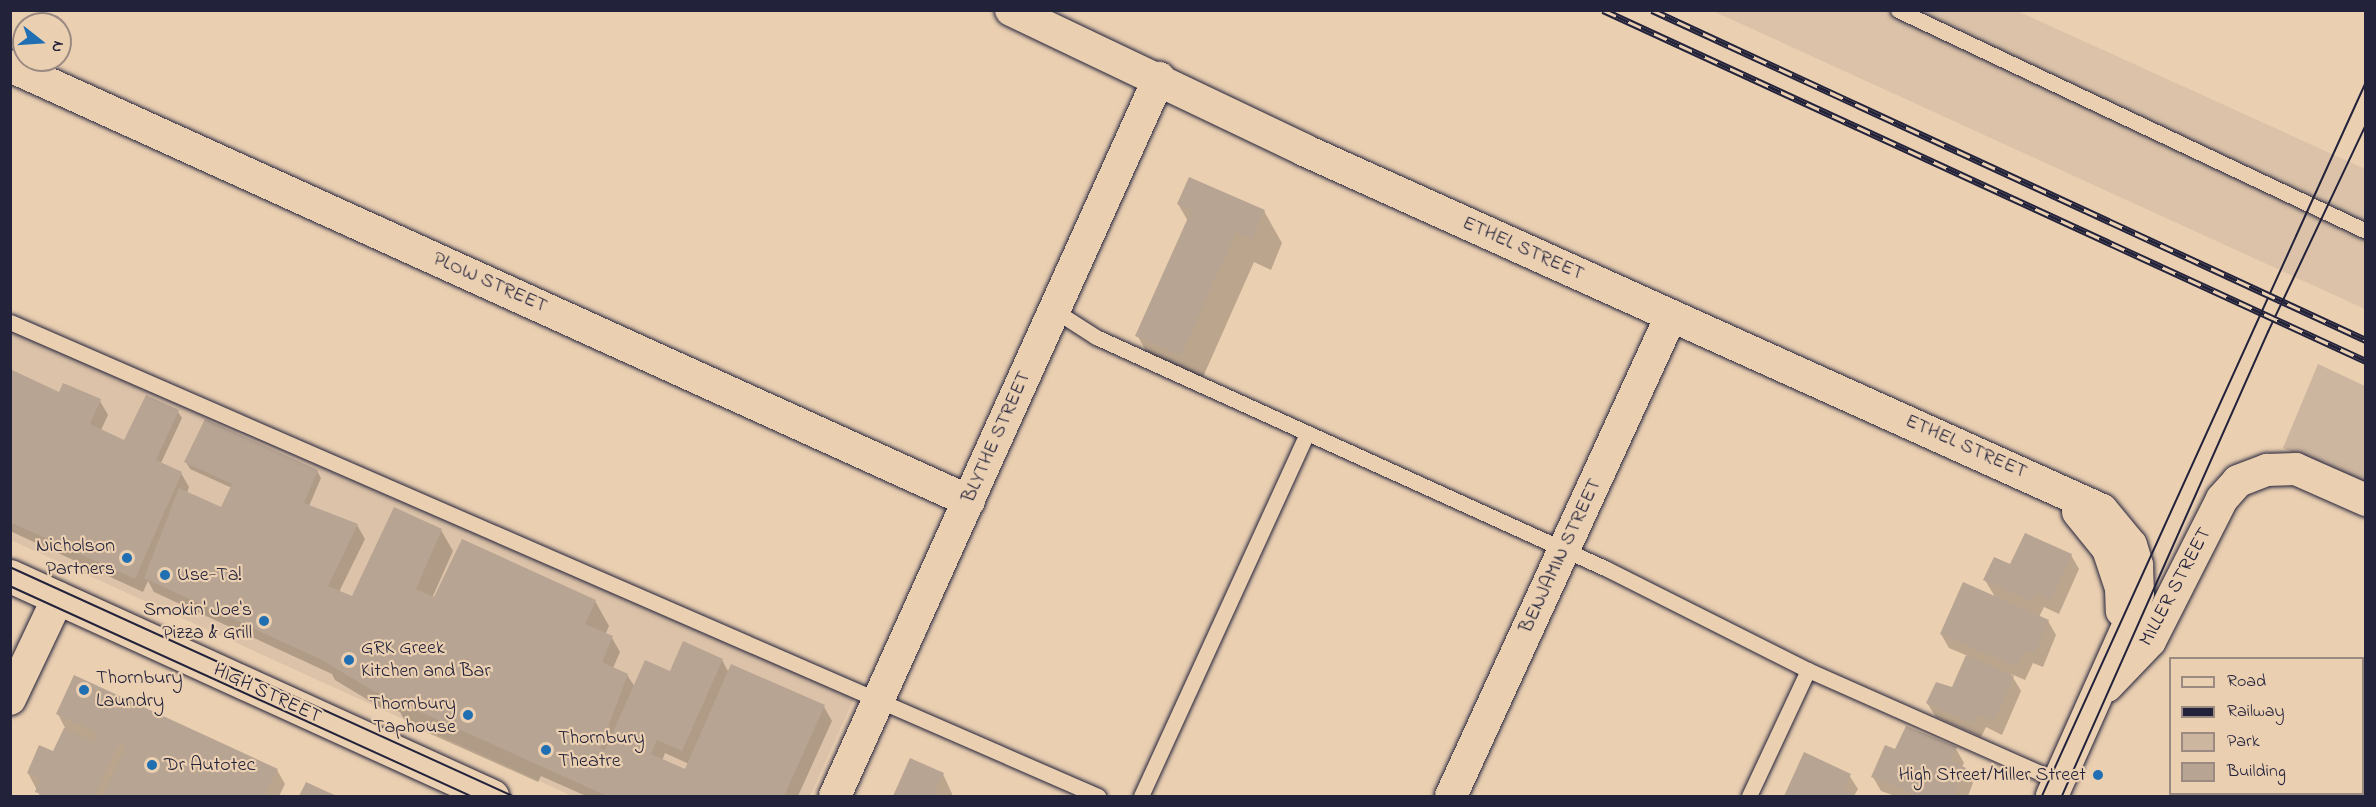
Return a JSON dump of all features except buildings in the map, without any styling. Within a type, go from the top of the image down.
[{"type":"main road","name":"HIGH STREET","points":[[10,576],[491,796]]},
{"type":"street","name":"ETHEL STREET","points":[[1011,10],[1159,78],[1304,150],[2038,479],[2102,510],[2127,536],[2137,565]]},
{"type":"street","name":"PLOW STREET","points":[[10,66],[969,501]]},
{"type":"street","name":"BLYTHE STREET","points":[[835,796],[1159,78]]},
{"type":"street","name":"BENJAMIN STREET","points":[[1451,796],[1671,316]]},
{"type":"street","name":"MILLER STREET","points":[[2098,694],[2132,664],[2150,641],[2222,499],[2247,476],[2277,468],[2296,469],[2366,500]]},
{"type":"street","name":"ETHEL STREET","points":[[2038,479],[2064,498],[2102,539],[2113,561],[2122,603]]},
{"type":"street","name":"MILLER STREET","points":[[2055,789],[2111,665],[2136,602],[2137,565]]},
{"type":"street","points":[[10,699],[58,598]]},
{"type":"street","name":"MILLER STREET","points":[[2111,665],[2122,603]]},
{"type":"lane","points":[[1898,10],[2366,231]]},
{"type":"lane","points":[[1054,310],[1096,337],[1564,550],[2055,789]]},
{"type":"lane","points":[[10,322],[1098,796]]},
{"type":"lane","points":[[1141,796],[1307,433]]},
{"type":"lane","points":[[1749,796],[1808,670]]},
{"type":"shaded area","points":[[1713,11],[2017,11],[2365,169],[2365,309]]},
{"type":"shaded area","points":[[11,328],[854,698],[810,796],[572,796],[11,540]]},
{"type":"green space","points":[[2318,364],[2365,386],[2365,484],[2283,448]]},
{"type":"tram line","points":[[2042,796],[2366,82]]},
{"type":"tram line","points":[[2062,796],[2268,332],[2366,125]]},
{"type":"tram line","points":[[10,567],[513,796]]},
{"type":"tram line","points":[[10,586],[471,796]]},
{"type":"railway","points":[[1603,10],[2366,361]]},
{"type":"railway","points":[[1652,10],[2366,340]]},
{"type":"place","name":"Nicholson Partners","points":[[127,558]]},
{"type":"place","name":"Use-Ta!","points":[[165,575]]},
{"type":"place","name":"Smokin' Joe's Pizza & Grill","points":[[264,621]]},
{"type":"place","name":"GRK Greek Kitchen and Bar","points":[[349,660]]},
{"type":"place","name":"Thornbury Laundry","points":[[84,690]]},
{"type":"place","name":"Thornbury Taphouse","points":[[468,715]]},
{"type":"place","name":"Thornbury Theatre","points":[[546,750]]},
{"type":"place","name":"Dr Autotec","points":[[152,765]]},
{"type":"place","name":"High Street/Miller Street","points":[[2098,775]]}]
